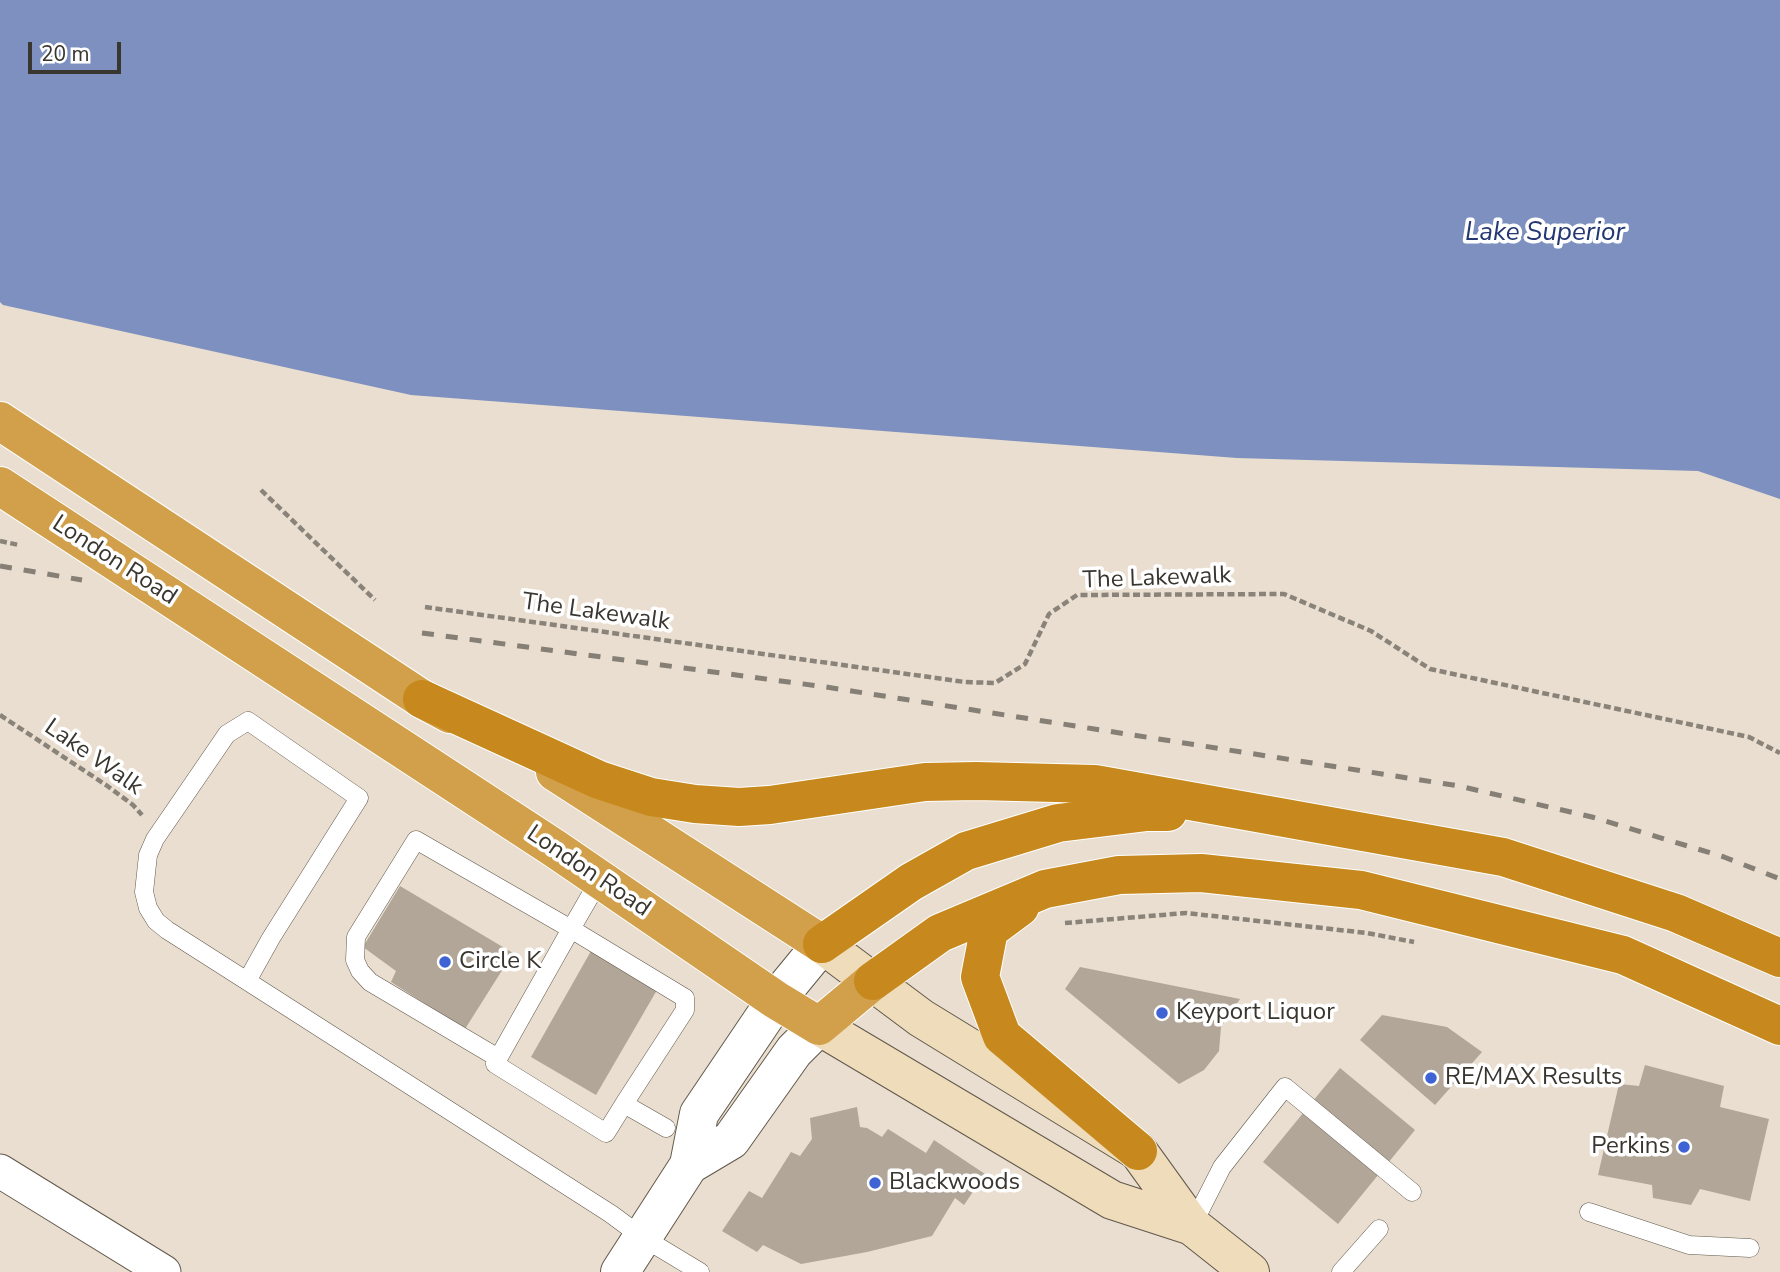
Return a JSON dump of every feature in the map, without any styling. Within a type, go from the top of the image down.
[{"type":"highway","name":"London Road","points":[[0,421],[422,699],[547,767],[822,944]]},
{"type":"highway","name":"London Road","points":[[0,486],[600,879],[776,1000],[819,1026]]},
{"type":"highway","points":[[422,699],[599,780],[651,797],[738,807],[770,805],[911,784],[975,781],[1095,784],[1503,857],[1676,913],[1780,957]]},
{"type":"highway","points":[[822,944],[911,882],[967,851],[1058,823],[1147,812],[1237,811]]},
{"type":"highway","points":[[1138,1151],[1002,1036],[980,977],[989,930],[1049,907],[1119,875],[1201,873],[1361,890],[1623,955],[1780,1026]]},
{"type":"highway","points":[[819,1026],[873,981],[940,933],[1049,907]]},
{"type":"main road","name":"London Road","points":[[822,944],[921,1018],[1138,1151],[1192,1226],[1250,1272]]},
{"type":"main road","name":"London Road","points":[[819,1026],[1112,1200],[1192,1226]]},
{"type":"street","points":[[620,1272],[689,1165],[699,1114],[776,1000],[822,944]]},
{"type":"street","points":[[689,1165],[731,1140],[794,1051],[819,1026]]},
{"type":"street","points":[[0,1171],[164,1272]]},
{"type":"lane","points":[[247,982],[271,938],[359,799],[248,721],[227,734],[159,833],[148,855],[144,892],[148,908],[156,921],[247,982],[611,1214],[642,1237],[701,1272]]},
{"type":"lane","points":[[498,1058],[370,982],[355,960],[356,937],[416,840],[570,929],[685,998],[685,1010],[607,1133],[495,1064],[570,929],[600,879]]},
{"type":"lane","points":[[1192,1226],[1222,1167],[1285,1087],[1412,1192]]},
{"type":"lane","points":[[624,1104],[666,1128]]},
{"type":"lane","points":[[1589,1212],[1689,1245],[1750,1248]]},
{"type":"lane","points":[[1340,1272],[1379,1229]]},
{"type":"path","points":[[261,490],[375,600]]},
{"type":"path","points":[[0,541],[19,545]]},
{"type":"path","name":"The Lakewalk","points":[[425,607],[965,682],[995,683],[1025,664],[1049,614],[1077,595],[1284,594],[1371,632],[1430,669],[1749,737],[1780,753]]},
{"type":"path","name":"Lake Walk","points":[[1,716],[133,805],[159,833]]},
{"type":"path","points":[[1049,907],[1186,913],[1367,933],[1419,943]]},
{"type":"water","name":"Lake Superior","points":[[0,0],[1780,0],[1780,499],[1698,471],[1237,458],[411,395],[3,305],[0,302]]},
{"type":"building","name":"Circle K","points":[[400,886],[513,953],[465,1029],[391,982],[396,971],[363,947]]},
{"type":"building","name":"Circle K","points":[[591,951],[657,990],[596,1095],[531,1057]]},
{"type":"building","name":"Keyport Liquor","points":[[1080,967],[1240,999],[1221,1027],[1219,1051],[1204,1070],[1179,1084],[1065,989]]},
{"type":"building","name":"RE/MAX Results","points":[[1382,1015],[1447,1027],[1482,1052],[1435,1105],[1360,1040]]},
{"type":"building","name":"Perkins","points":[[1645,1065],[1724,1086],[1720,1107],[1769,1119],[1750,1201],[1700,1189],[1691,1205],[1653,1198],[1652,1185],[1598,1175],[1619,1084],[1639,1086]]},
{"type":"building","points":[[1340,1068],[1415,1130],[1338,1224],[1263,1162]]},
{"type":"building","name":"Blackwoods","points":[[857,1107],[860,1127],[882,1137],[888,1129],[926,1153],[934,1140],[985,1174],[964,1205],[955,1198],[932,1236],[801,1264],[763,1245],[757,1252],[722,1231],[749,1191],[762,1198],[791,1152],[800,1156],[812,1139],[810,1118]]},
{"type":"railway","points":[[0,566],[82,580]]},
{"type":"railway","points":[[422,633],[826,687],[1459,786],[1592,817],[1724,857],[1780,879]]},
{"type":"place","name":"Circle K","points":[[445,962]]},
{"type":"place","name":"Keyport Liquor","points":[[1162,1013]]},
{"type":"place","name":"RE/MAX Results","points":[[1431,1078]]},
{"type":"place","name":"Perkins","points":[[1684,1147]]},
{"type":"place","name":"Blackwoods","points":[[875,1183]]}]
